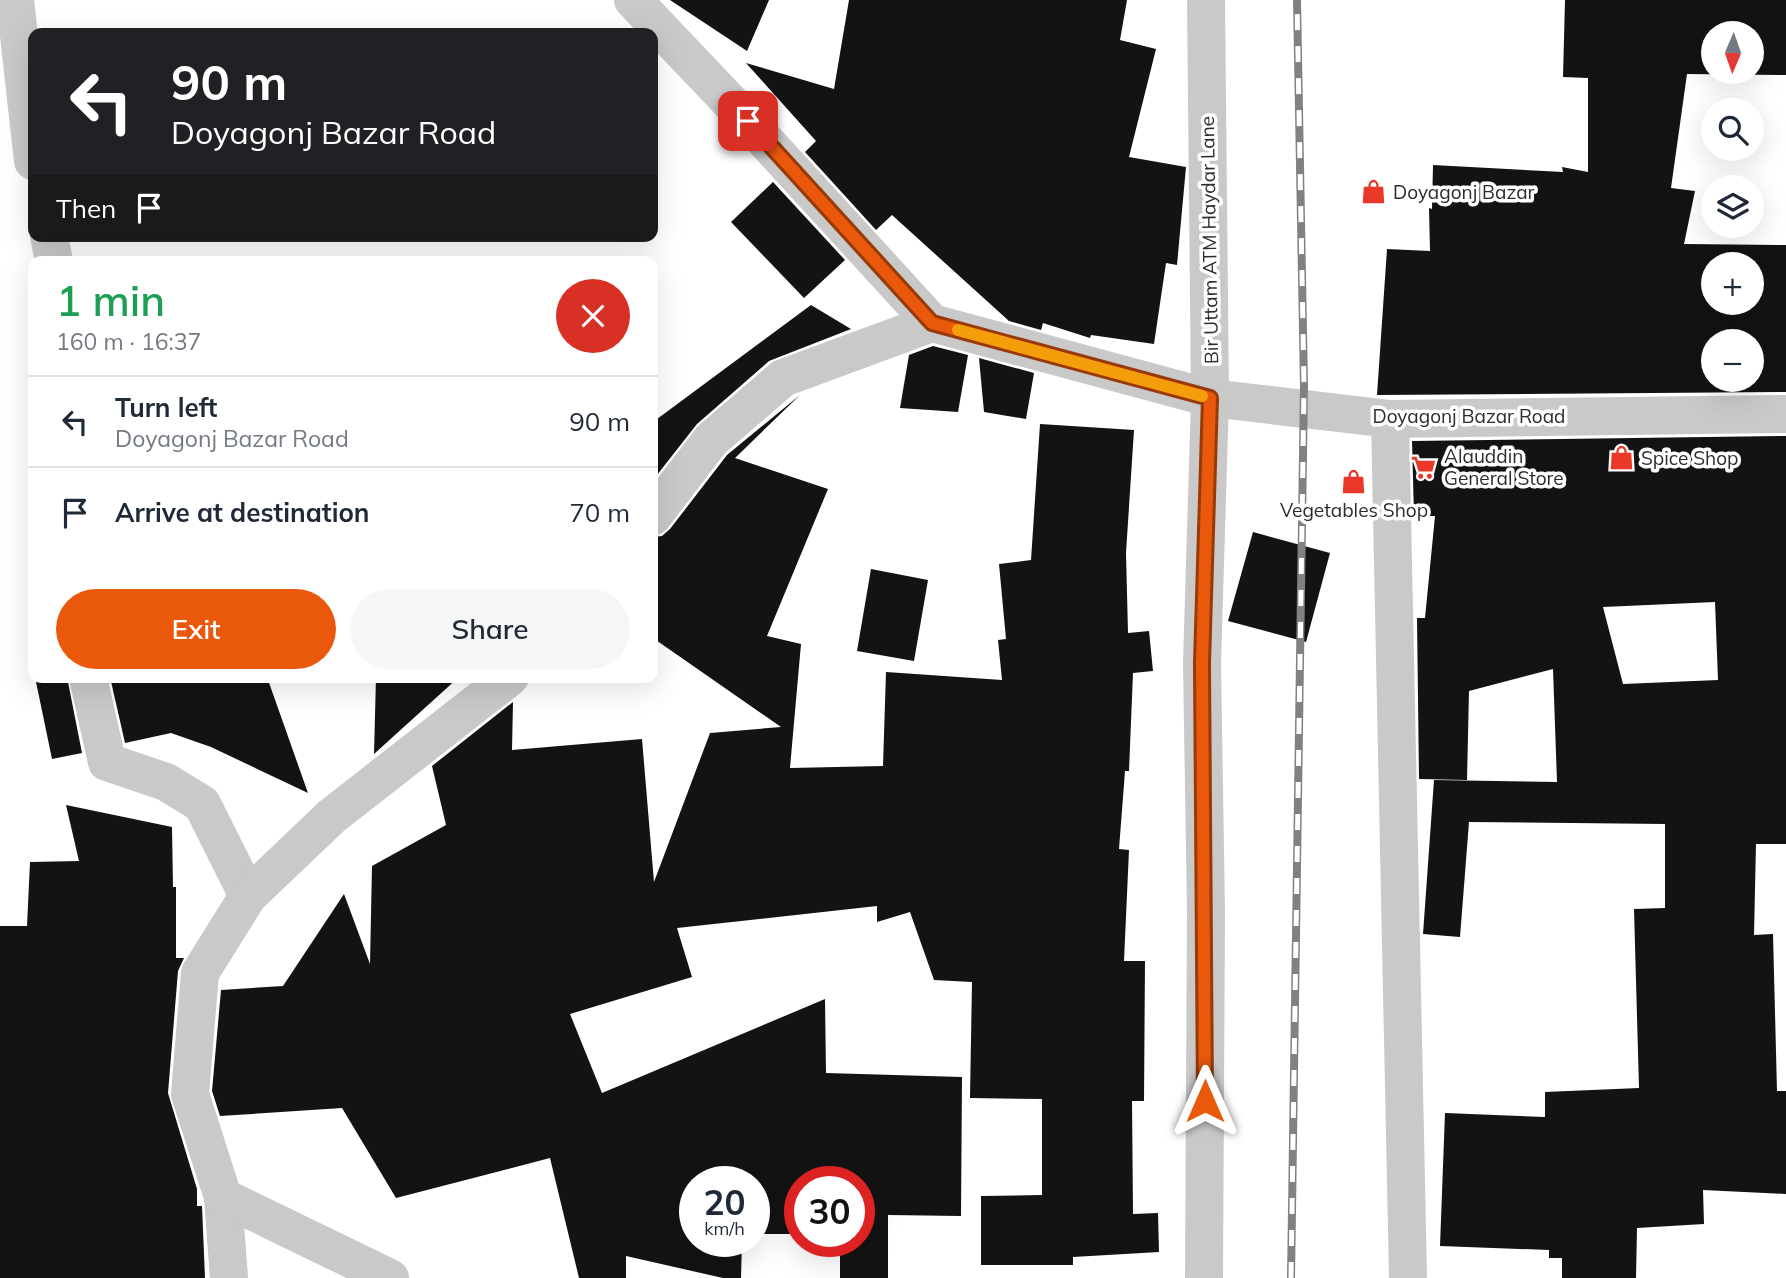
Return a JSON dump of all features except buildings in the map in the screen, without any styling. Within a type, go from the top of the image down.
[{"type":"street","points":[[15,0],[28,116]]},
{"type":"street","points":[[633,0],[932,323],[783,378],[711,440],[658,509]]},
{"type":"street","name":"Bir Uttam ATM Haydar Lane","points":[[1204,1278],[1206,911],[1202,663],[1210,398],[1206,0]]},
{"type":"street","name":"Doyagonj Bazar Road","points":[[932,323],[1210,398],[1390,419],[1786,414]]},
{"type":"street","points":[[1390,419],[1408,1278]]},
{"type":"street","points":[[89,683],[107,762],[166,782],[202,804],[248,896]]},
{"type":"street","points":[[229,1278],[223,1197],[190,1094],[200,973],[248,896],[332,816],[502,683]]},
{"type":"street","points":[[223,1197],[390,1278]]},
{"type":"railway","points":[[1291,1278],[1304,386],[1297,0]]},
{"type":"slow traffic","points":[[958,330],[1202,396]]},
{"type":"place","name":"Doyagonj Bazar","points":[[1373,192]]},
{"type":"place","name":"Spice Shop","points":[[1621,458]]},
{"type":"place","name":"Alauddin General Store","points":[[1424,467]]},
{"type":"place","name":"Vegetables Shop","points":[[1354,482]]},
{"type":"route","points":[[748,121],[932,323],[1210,398],[1202,663],[1206,911],[1205,1101]]}]
